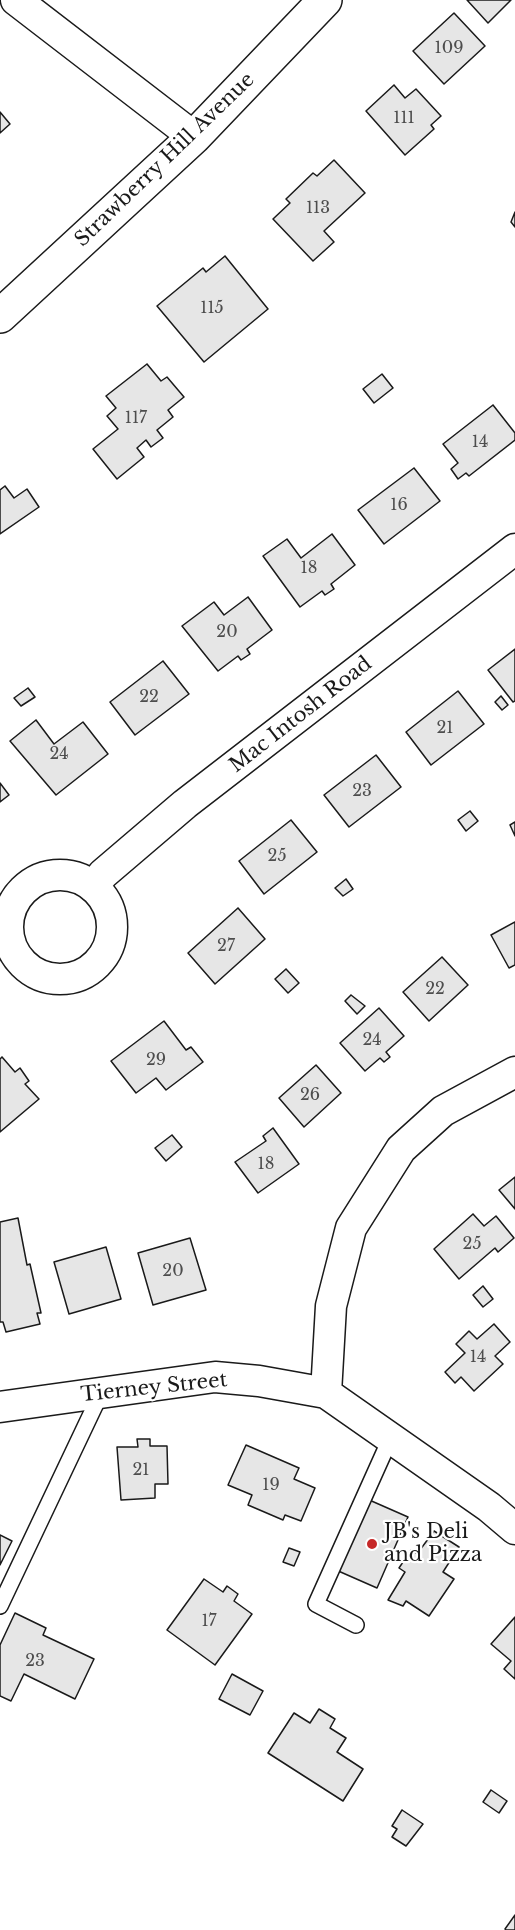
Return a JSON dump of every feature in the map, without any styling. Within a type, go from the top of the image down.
[{"type":"main road","name":"Strawberry Hill Avenue","points":[[0,316],[194,137],[326,0]]},
{"type":"street","points":[[16,0],[194,137]]},
{"type":"street","name":"Mac Intosh Road","points":[[93,887],[103,874],[185,804],[515,549]]},
{"type":"street","points":[[326,1394],[331,1306],[351,1228],[401,1149],[443,1111],[515,1072]]},
{"type":"street","name":"Tierney Street","points":[[0,1407],[215,1377],[259,1381],[326,1394],[391,1437],[489,1507],[515,1529]]},
{"type":"lane","points":[[0,1606],[101,1393]]},
{"type":"lane","points":[[356,1624],[316,1604],[391,1437]]},
{"type":"building","points":[[467,0],[511,0],[488,23]]},
{"type":"building","points":[[454,13],[485,46],[444,84],[413,51]]},
{"type":"building","points":[[394,85],[405,98],[416,89],[441,116],[431,125],[434,129],[405,155],[366,111]]},
{"type":"building","points":[[0,112],[10,124],[0,133]]},
{"type":"building","points":[[334,160],[365,193],[324,231],[334,242],[313,261],[273,219],[290,203],[286,199],[313,173],[317,176]]},
{"type":"building","points":[[515,212],[515,227],[511,222]]},
{"type":"building","points":[[225,256],[268,309],[204,362],[157,306],[203,268],[206,272]]},
{"type":"building","points":[[147,364],[161,381],[167,377],[184,397],[168,410],[173,417],[157,430],[163,438],[151,447],[146,440],[137,448],[144,457],[117,479],[93,449],[118,429],[107,416],[116,408],[106,396]]},
{"type":"building","points":[[382,374],[393,388],[374,403],[363,389]]},
{"type":"building","points":[[493,405],[515,433],[515,440],[469,476],[466,473],[458,479],[451,469],[458,463],[443,444]]},
{"type":"building","points":[[414,468],[440,501],[384,544],[358,510]]},
{"type":"building","points":[[5,486],[14,498],[27,489],[39,507],[0,534],[0,490]]},
{"type":"building","points":[[332,534],[355,565],[331,584],[334,589],[325,595],[322,591],[300,607],[263,556],[287,539],[301,558]]},
{"type":"building","points":[[248,597],[272,630],[247,649],[250,654],[241,660],[238,656],[218,671],[182,626],[214,602],[224,615]]},
{"type":"building","points":[[515,649],[515,701],[513,702],[488,670]]},
{"type":"building","points":[[163,661],[189,694],[135,735],[110,702]]},
{"type":"building","points":[[28,688],[35,697],[21,706],[14,698]]},
{"type":"building","points":[[458,691],[484,724],[431,765],[406,732]]},
{"type":"building","points":[[501,696],[508,705],[502,710],[495,702]]},
{"type":"building","points":[[36,720],[54,744],[83,722],[108,754],[56,795],[10,741]]},
{"type":"building","points":[[376,755],[401,787],[349,827],[324,795]]},
{"type":"building","points":[[0,783],[9,795],[0,802]]},
{"type":"building","points":[[470,811],[478,821],[466,831],[458,820]]},
{"type":"building","points":[[291,820],[317,852],[264,894],[239,861]]},
{"type":"building","points":[[515,822],[515,836],[510,825]]},
{"type":"building","points":[[346,879],[353,889],[343,896],[335,888]]},
{"type":"building","points":[[238,908],[265,939],[215,984],[188,953]]},
{"type":"building","points":[[515,922],[515,965],[509,968],[491,935]]},
{"type":"building","points":[[442,957],[468,985],[429,1021],[403,992]]},
{"type":"building","points":[[286,969],[299,983],[288,993],[275,979]]},
{"type":"building","points":[[351,995],[365,1006],[357,1014],[345,1001]]},
{"type":"building","points":[[379,1008],[404,1036],[386,1052],[390,1057],[384,1062],[380,1058],[365,1071],[340,1043]]},
{"type":"building","points":[[164,1021],[186,1050],[191,1047],[203,1062],[166,1090],[156,1078],[136,1093],[111,1061]]},
{"type":"building","points":[[2,1057],[15,1072],[20,1068],[29,1081],[25,1084],[39,1099],[0,1132],[0,1059]]},
{"type":"building","points":[[316,1065],[341,1093],[304,1127],[279,1098]]},
{"type":"building","points":[[273,1128],[299,1164],[258,1193],[235,1162],[266,1141],[263,1136]]},
{"type":"building","points":[[172,1135],[182,1147],[166,1161],[155,1148]]},
{"type":"building","points":[[515,1177],[515,1209],[499,1190]]},
{"type":"building","points":[[473,1214],[484,1226],[496,1216],[514,1238],[498,1252],[495,1248],[459,1279],[434,1249]]},
{"type":"building","points":[[18,1218],[27,1265],[30,1264],[41,1313],[37,1313],[40,1324],[6,1332],[3,1322],[0,1322],[0,1222]]},
{"type":"building","points":[[190,1238],[206,1290],[153,1305],[138,1253]]},
{"type":"building","points":[[106,1247],[121,1299],[69,1314],[54,1262]]},
{"type":"building","points":[[483,1286],[493,1299],[483,1307],[473,1295]]},
{"type":"building","points":[[494,1324],[510,1342],[495,1356],[503,1364],[474,1391],[461,1377],[455,1383],[445,1372],[465,1353],[456,1344],[469,1331],[477,1339]]},
{"type":"building","points":[[137,1439],[150,1439],[150,1446],[167,1446],[168,1484],[155,1484],[155,1498],[121,1500],[117,1447],[138,1447]]},
{"type":"building","points":[[246,1445],[299,1468],[294,1479],[315,1488],[301,1521],[285,1515],[283,1520],[248,1505],[252,1495],[228,1485]]},
{"type":"building","name":"JB's Deli and Pizza","points":[[367,1499],[408,1517],[377,1588],[336,1570]]},
{"type":"building","points":[[434,1531],[459,1547],[443,1572],[454,1579],[429,1616],[406,1601],[403,1606],[388,1600],[405,1572],[399,1568],[411,1550],[417,1554]]},
{"type":"building","points":[[0,1535],[12,1541],[0,1565]]},
{"type":"building","points":[[289,1548],[300,1552],[294,1566],[283,1562]]},
{"type":"building","points":[[204,1579],[223,1592],[227,1586],[238,1594],[234,1601],[252,1614],[215,1665],[167,1630]]},
{"type":"building","points":[[15,1613],[46,1628],[43,1635],[94,1659],[75,1699],[24,1674],[11,1701],[0,1696],[0,1645]]},
{"type":"building","points":[[515,1617],[515,1679],[504,1669],[511,1661],[491,1644]]},
{"type":"building","points":[[232,1674],[263,1691],[250,1715],[219,1699]]},
{"type":"building","points":[[319,1709],[335,1719],[330,1728],[346,1738],[337,1752],[363,1769],[343,1801],[268,1753],[294,1713],[310,1723]]},
{"type":"building","points":[[491,1790],[507,1801],[499,1813],[483,1802]]},
{"type":"building","points":[[402,1810],[423,1824],[406,1846],[392,1837],[397,1829],[392,1826]]},
{"type":"building","points":[[515,1915],[515,1930],[506,1930],[505,1929]]},
{"type":"place","name":"JB's Deli and Pizza","points":[[372,1544]]}]
